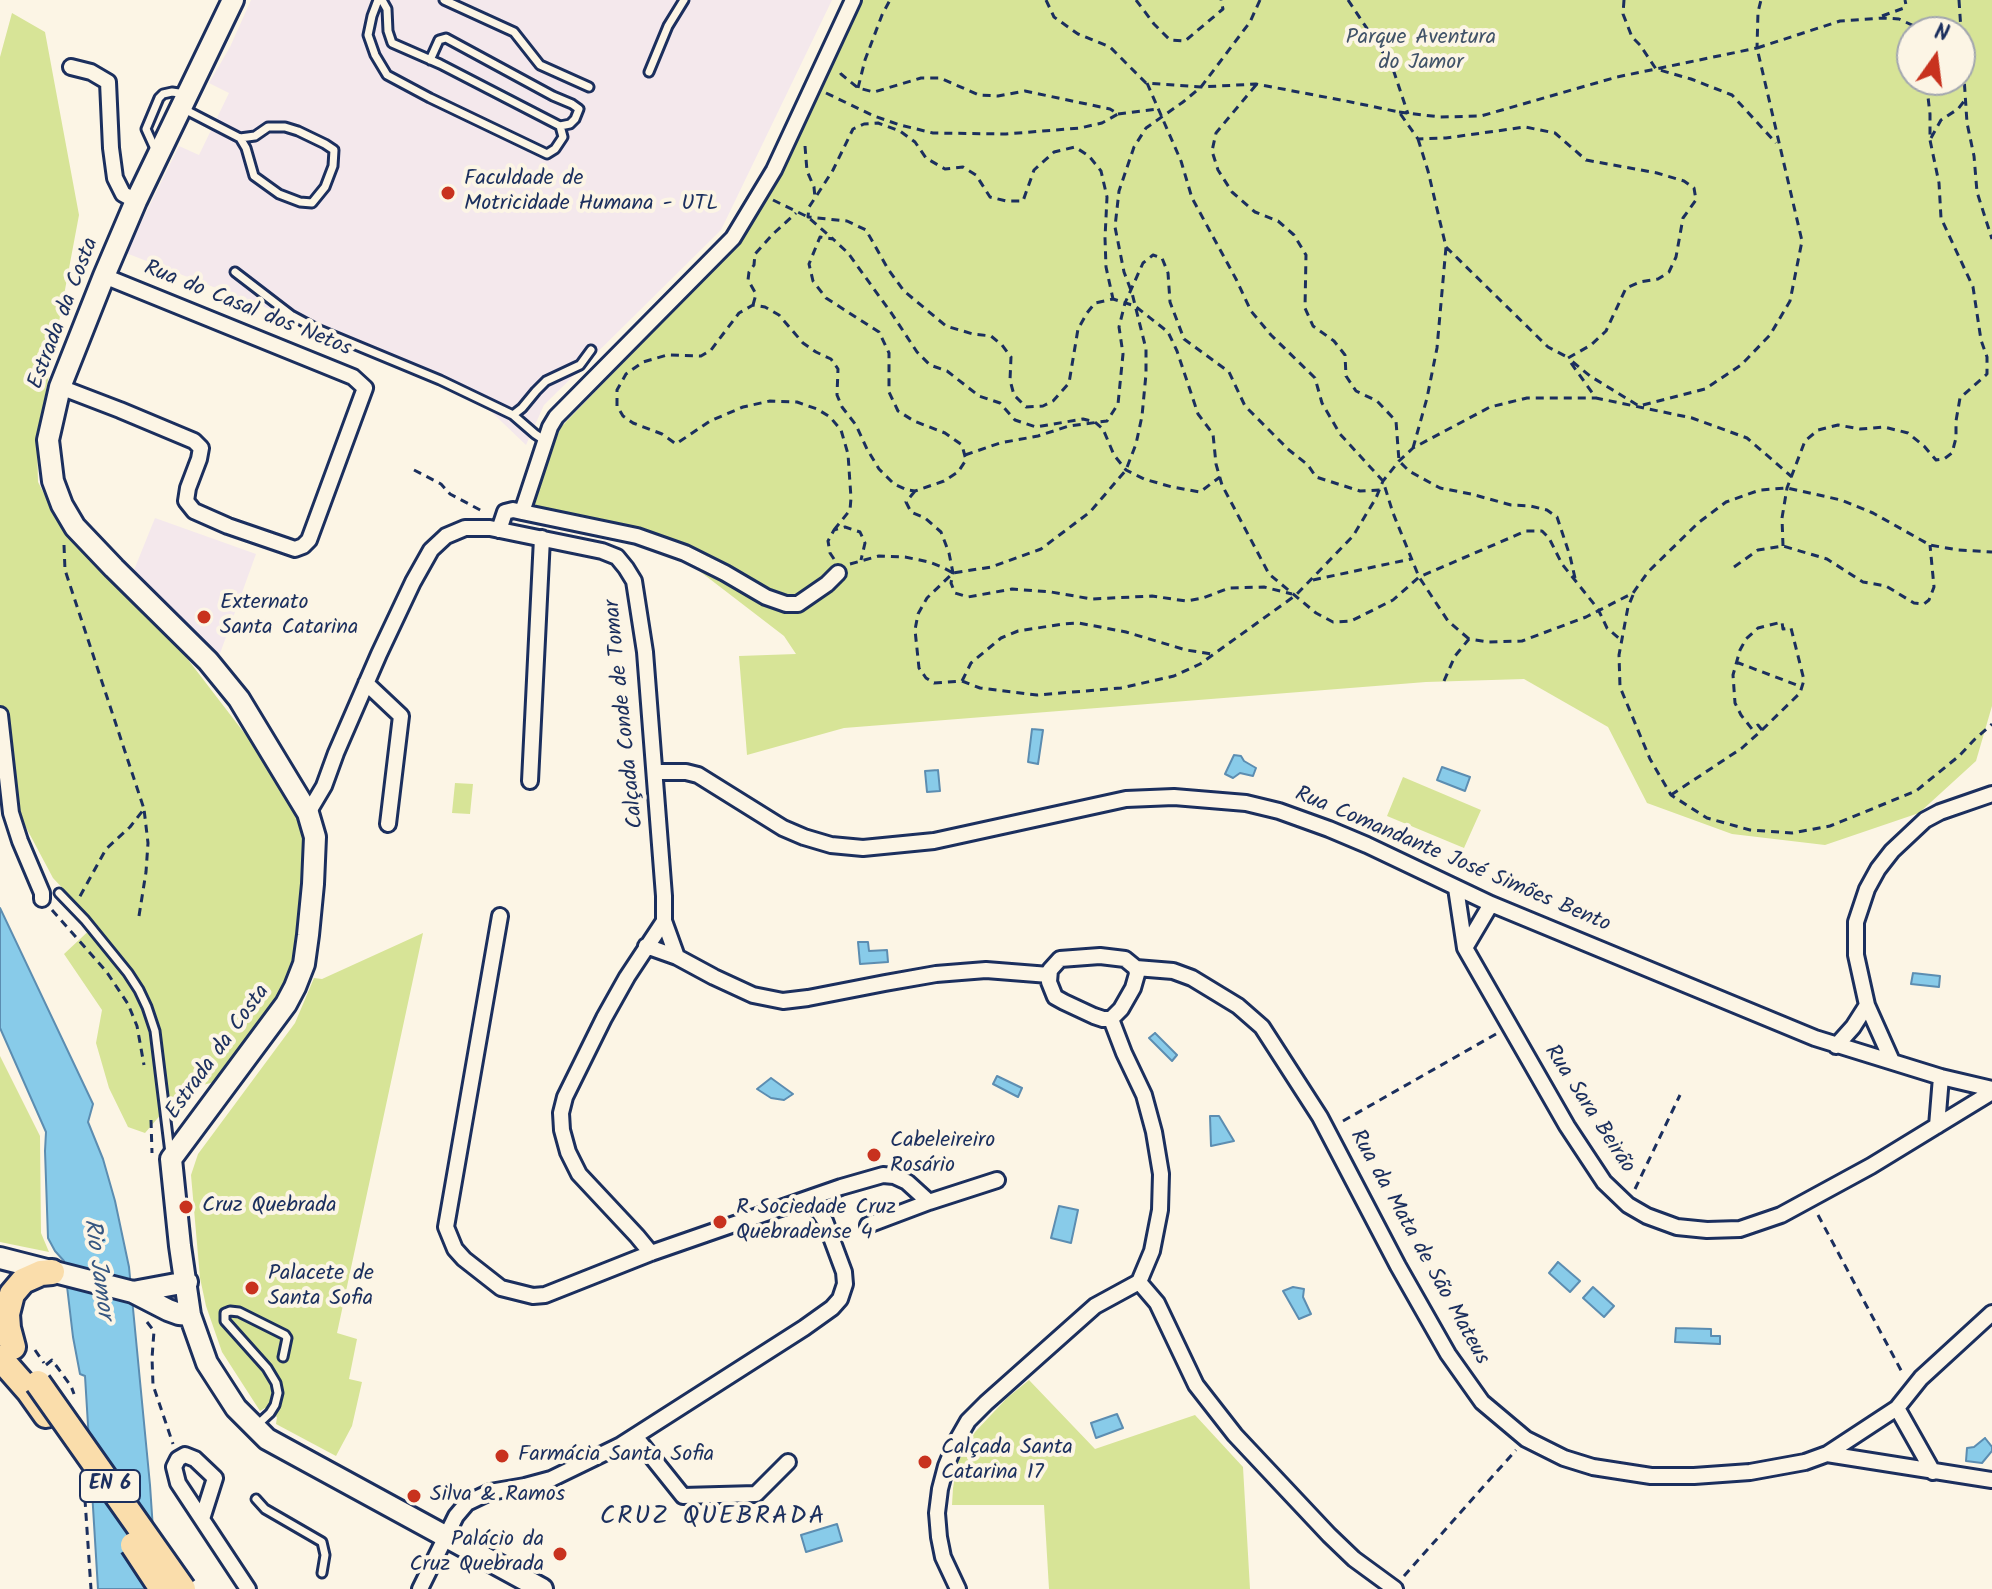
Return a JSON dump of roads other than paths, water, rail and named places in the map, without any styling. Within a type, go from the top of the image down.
[{"type":"main road","points":[[11,1345],[7,1314],[12,1294],[23,1281],[52,1272]]},
{"type":"main road","name":"EN 6","points":[[11,1345],[42,1374],[183,1589]]},
{"type":"main road","name":"EN 6","points":[[11,1345],[29,1391],[162,1589]]},
{"type":"street","name":"Estrada da Costa","points":[[161,1160],[286,1004],[300,975],[308,935],[315,837],[308,813],[252,718],[223,679],[87,540],[68,516],[53,481],[48,454],[50,428],[60,387],[104,276],[136,201],[233,0]]},
{"type":"street","points":[[522,512],[556,417],[733,238],[774,170],[853,0]]},
{"type":"street","points":[[71,67],[91,72],[108,82],[115,178],[123,194],[136,201]]},
{"type":"street","name":"Rua do Casal dos Netos","points":[[60,387],[194,441],[201,448],[186,501],[194,511],[295,549],[309,540],[365,388],[353,377],[104,276]]},
{"type":"street","points":[[501,526],[505,512],[513,510],[637,536],[685,553],[766,597],[786,604],[798,604],[843,569]]},
{"type":"street","name":"Calçada Conde de Tomar","points":[[308,813],[324,786],[366,683],[413,582],[431,550],[446,536],[476,527],[501,526],[602,551],[617,557],[634,581],[645,652],[656,772],[664,921],[677,957]]},
{"type":"street","points":[[530,781],[542,538]]},
{"type":"street","points":[[366,683],[401,716],[388,824]]},
{"type":"street","points":[[0,715],[11,813],[42,899]]},
{"type":"street","name":"Rua Comandante José Simões Bento","points":[[656,772],[698,775],[783,828],[831,845],[863,848],[934,841],[1126,799],[1174,797],[1246,803],[1329,829],[1491,904],[1836,1046],[1992,1090]]},
{"type":"street","points":[[1892,1061],[1867,1005],[1856,955],[1856,922],[1867,889],[1892,851],[1925,820],[1964,802],[1992,794]]},
{"type":"street","name":"Rua Sara Beirão","points":[[1456,888],[1465,948],[1567,1126],[1604,1182],[1628,1205],[1647,1216],[1677,1227],[1707,1230],[1740,1229],[1781,1215],[1871,1166],[1992,1090]]},
{"type":"street","points":[[1465,948],[1491,904]]},
{"type":"street","points":[[500,916],[446,1227],[455,1249],[464,1259],[501,1288],[533,1296],[545,1295],[651,1253],[883,1175],[907,1182],[929,1202]]},
{"type":"street","points":[[651,1253],[579,1174],[568,1152],[561,1113],[574,1076],[608,1009],[664,921]]},
{"type":"street","points":[[646,946],[677,957],[753,995],[783,1001],[936,974],[986,970],[1049,975]]},
{"type":"street","points":[[1100,956],[1125,959],[1136,968],[1133,988],[1111,1019],[1094,1016],[1055,997],[1050,990],[1049,975],[1060,959],[1100,956]]},
{"type":"street","name":"Rua da Mata de São Mateus","points":[[1136,968],[1173,971],[1192,978],[1238,1006],[1262,1027],[1320,1117],[1448,1354],[1482,1402],[1526,1439],[1564,1458],[1593,1467],[1651,1476],[1763,1470],[1805,1462],[1827,1454],[1992,1480]]},
{"type":"street","points":[[1836,1046],[1867,1005]]},
{"type":"street","points":[[958,1589],[943,1557],[937,1513],[943,1477],[968,1421],[1095,1306],[1139,1282],[1152,1251],[1160,1210],[1161,1174],[1154,1132],[1144,1095],[1111,1019]]},
{"type":"street","points":[[1937,1126],[1941,1077]]},
{"type":"street","points":[[161,1160],[187,1282],[190,1315],[207,1363],[236,1408],[267,1439],[542,1589]]},
{"type":"street","points":[[868,1225],[997,1180]]},
{"type":"street","points":[[420,1589],[456,1516],[467,1503],[490,1492],[551,1479],[585,1464],[635,1436],[832,1308],[840,1299],[845,1284],[844,1272],[825,1221],[810,1198]]},
{"type":"street","points":[[0,1258],[133,1292],[168,1310],[190,1315]]},
{"type":"street","points":[[133,1292],[187,1282]]},
{"type":"street","points":[[1139,1282],[1157,1303],[1196,1385],[1235,1435],[1354,1559],[1395,1588]]},
{"type":"street","points":[[1827,1454],[1897,1408],[1921,1378],[1992,1313]]},
{"type":"street","points":[[1897,1408],[1933,1472]]},
{"type":"street","points":[[635,1436],[683,1496],[756,1494],[788,1462]]},
{"type":"street","points":[[202,1519],[218,1479],[195,1459],[185,1455],[178,1459],[174,1467],[178,1483],[248,1589]]},
{"type":"lane","points":[[430,60],[439,40],[446,38],[579,109],[570,124],[560,126],[392,43],[387,9],[380,0],[368,35],[387,75],[547,154],[563,137],[560,126]]},
{"type":"lane","points":[[444,0],[514,32],[540,65],[589,87]]},
{"type":"lane","points":[[649,72],[668,26],[684,0]]},
{"type":"lane","points":[[185,101],[240,138],[254,176],[279,194],[312,203],[325,187],[333,166],[334,150],[325,144],[285,127],[268,127],[255,136],[240,138]]},
{"type":"lane","points":[[235,272],[291,315],[513,415],[546,441]]},
{"type":"lane","points":[[513,415],[546,381],[580,365],[591,350]]},
{"type":"lane","points":[[59,893],[128,973],[147,1007],[155,1031],[161,1160]]},
{"type":"lane","points":[[254,1427],[275,1405],[278,1393],[276,1383],[267,1368],[225,1321],[225,1313],[239,1312],[285,1335],[283,1357]]},
{"type":"lane","points":[[256,1499],[265,1509],[322,1542],[325,1555],[322,1573]]},
{"type":"water","points":[[1032,729],[1043,730],[1038,764],[1028,762]]},
{"type":"water","points":[[1234,755],[1241,756],[1256,768],[1253,776],[1240,773],[1233,778],[1225,774]]},
{"type":"water","points":[[1442,767],[1470,777],[1465,791],[1437,780]]},
{"type":"water","points":[[938,770],[940,791],[927,792],[925,771]]},
{"type":"water","name":"Rio Jamor","points":[[0,908],[93,1104],[88,1122],[115,1201],[129,1267],[157,1589],[98,1589],[85,1376],[80,1374],[73,1337],[64,1261],[48,1238],[46,1132],[0,1028]]},
{"type":"water","points":[[858,942],[868,942],[869,951],[887,950],[888,962],[860,964]]},
{"type":"water","points":[[1913,973],[1940,976],[1939,987],[1911,984]]},
{"type":"water","points":[[1155,1033],[1177,1055],[1172,1061],[1149,1038]]},
{"type":"water","points":[[997,1076],[1022,1088],[1018,1097],[993,1084]]},
{"type":"water","points":[[771,1078],[793,1094],[784,1100],[771,1098],[757,1089]]},
{"type":"water","points":[[1210,1116],[1219,1116],[1234,1141],[1211,1146]]},
{"type":"water","points":[[1059,1206],[1078,1210],[1071,1243],[1051,1238]]},
{"type":"water","points":[[1558,1262],[1580,1281],[1570,1292],[1549,1273]]},
{"type":"water","points":[[1293,1287],[1304,1289],[1303,1297],[1311,1314],[1299,1319],[1283,1291]]},
{"type":"water","points":[[1593,1287],[1614,1306],[1604,1317],[1583,1298]]},
{"type":"water","points":[[1676,1328],[1711,1329],[1711,1336],[1720,1336],[1720,1344],[1675,1342]]},
{"type":"water","points":[[1117,1414],[1123,1428],[1096,1438],[1091,1423]]},
{"type":"water","points":[[1985,1438],[1992,1451],[1982,1463],[1966,1461],[1967,1448],[1974,1447]]},
{"type":"water","points":[[837,1524],[842,1541],[806,1552],[801,1535]]},
{"type":"place","name":"Faculdade de Motricidade Humana - UTL","points":[[448,193]]},
{"type":"place","name":"Externato Santa Catarina","points":[[204,617]]},
{"type":"place","name":"Cabeleireiro Rosário","points":[[874,1155]]},
{"type":"place","name":"Cruz Quebrada","points":[[186,1207]]},
{"type":"place","name":"R Sociedade Cruz Quebradense 4","points":[[720,1222]]},
{"type":"place","name":"Palacete de Santa Sofia","points":[[252,1288]]},
{"type":"place","name":"Farmácia Santa Sofia","points":[[502,1456]]},
{"type":"place","name":"Calçada Santa Catarina 17","points":[[925,1462]]},
{"type":"place","name":"Silva & Ramos","points":[[414,1496]]},
{"type":"place","name":"Palácio da Cruz Quebrada","points":[[560,1554]]},
{"type":"district","name":"CRUZ QUEBRADA","points":[[713,1519]]},
{"type":"park label","name":"Parque Aventura do Jamor","points":[[1421,52]]}]
